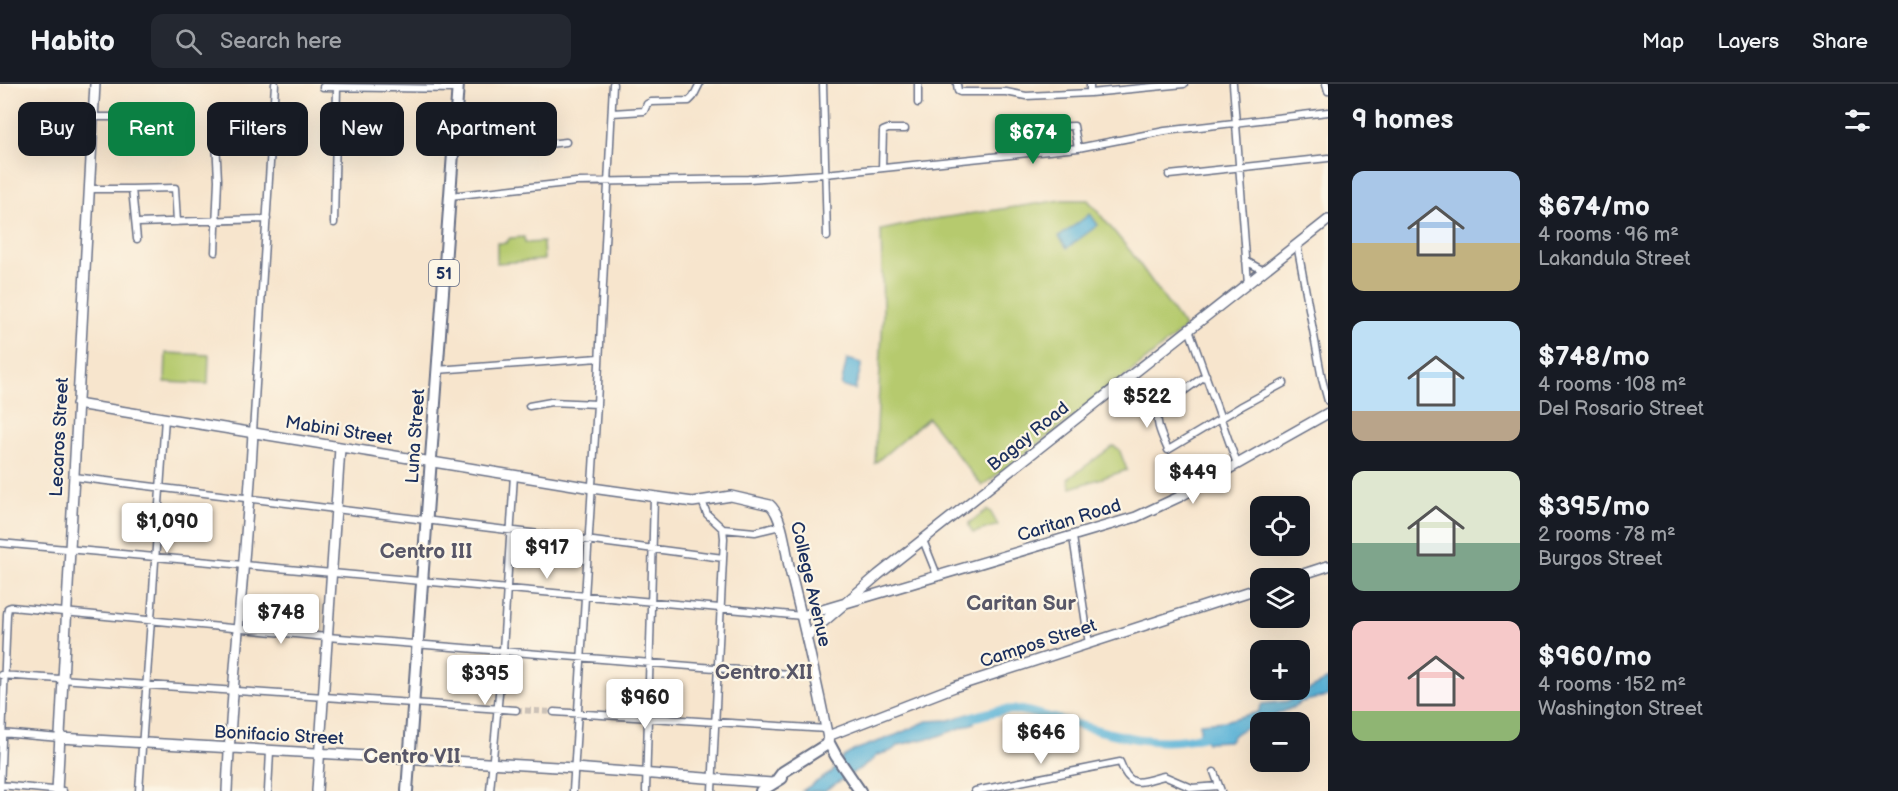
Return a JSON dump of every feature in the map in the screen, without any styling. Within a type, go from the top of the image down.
[{"type":"main road","name":"Luna Street","points":[[456,102],[457,86]]},
{"type":"main road","name":"Luna Street","points":[[407,791],[453,156]]},
{"type":"main road","points":[[761,791],[775,782],[783,772],[830,743],[857,787],[869,791]]},
{"type":"street","name":"Lecaros Street","points":[[94,102],[95,84]]},
{"type":"street","points":[[228,791],[232,690],[250,497],[275,84]]},
{"type":"street","points":[[573,791],[610,181],[613,84]]},
{"type":"street","points":[[823,84],[827,237]]},
{"type":"street","points":[[918,84],[918,103]]},
{"type":"street","points":[[957,84],[958,91],[963,92],[1006,92],[1026,96],[1090,93],[1184,84]]},
{"type":"street","points":[[1090,84],[1090,93]]},
{"type":"street","points":[[1233,84],[1248,284]]},
{"type":"street","points":[[1326,84],[1328,91]]},
{"type":"street","points":[[612,113],[644,111],[648,103],[689,100],[699,85]]},
{"type":"street","points":[[323,87],[457,86]]},
{"type":"street","points":[[334,223],[337,88]]},
{"type":"street","points":[[450,196],[576,182],[825,174],[1078,148],[1165,131],[1328,112]]},
{"type":"street","points":[[1046,127],[1074,126],[1078,148]]},
{"type":"street","points":[[882,168],[883,131],[905,129]]},
{"type":"street","points":[[557,143],[566,142]]},
{"type":"street","name":"Lecaros Street","points":[[57,791],[92,156]]},
{"type":"street","points":[[215,252],[217,156]]},
{"type":"street","points":[[1169,175],[1328,158]]},
{"type":"street","points":[[90,189],[175,188],[177,222]]},
{"type":"street","points":[[132,189],[137,239]]},
{"type":"street","points":[[137,223],[267,219]]},
{"type":"street","name":"Bagay Road","points":[[807,636],[878,575],[1328,220]]},
{"type":"street","points":[[1297,244],[1328,401]]},
{"type":"street","points":[[1246,261],[1264,271]]},
{"type":"street","points":[[1190,329],[1237,464]]},
{"type":"street","points":[[436,370],[599,358]]},
{"type":"street","points":[[1206,375],[1157,412],[1160,429],[1168,450],[1284,383]]},
{"type":"street","points":[[529,405],[550,402],[597,404]]},
{"type":"street","name":"Mabini Street","points":[[78,404],[592,488],[702,501]]},
{"type":"street","name":"Caritan Road","points":[[802,616],[1136,517],[1179,497],[1328,413]]},
{"type":"street","points":[[139,791],[165,418]]},
{"type":"street","points":[[317,791],[321,698],[340,448]]},
{"type":"street","points":[[490,791],[503,650],[514,475]]},
{"type":"street","points":[[74,477],[250,497],[336,510],[723,558]]},
{"type":"street","name":"College Avenue","points":[[702,501],[731,496],[770,505],[774,508],[807,636],[830,743]]},
{"type":"street","points":[[646,791],[654,497]]},
{"type":"street","points":[[702,501],[707,514],[723,530],[755,532],[780,526]]},
{"type":"street","points":[[712,791],[723,530]]},
{"type":"street","points":[[1073,537],[1089,644]]},
{"type":"street","points":[[923,540],[937,575]]},
{"type":"street","points":[[0,543],[422,578],[802,616]]},
{"type":"street","points":[[1310,572],[1328,566]]},
{"type":"street","name":"Campos Street","points":[[830,743],[957,686],[1250,591]]},
{"type":"street","points":[[0,791],[2,675],[8,610],[11,607],[327,637],[815,676]]},
{"type":"street","points":[[2,675],[516,710]]},
{"type":"street","points":[[554,712],[715,722],[830,743]]},
{"type":"street","name":"Bonifacio Street","points":[[1,733],[775,782]]},
{"type":"street","points":[[268,791],[270,751]]},
{"type":"street","points":[[975,791],[1120,762],[1122,771],[1130,782],[1147,787],[1159,777],[1168,777],[1185,786],[1198,789],[1220,788],[1214,772]]},
{"type":"street","points":[[0,785],[63,791]]},
{"type":"green space","points":[[1062,200],[1088,200],[1131,252],[1185,328],[1100,397],[982,486],[928,418],[875,463],[883,314],[881,230],[928,220]]},
{"type":"green space","points":[[524,237],[525,243],[543,242],[544,260],[497,263],[497,243],[506,243],[510,238]]},
{"type":"green space","points":[[166,353],[209,355],[208,384],[165,382]]},
{"type":"green space","points":[[1113,446],[1119,449],[1127,470],[1071,488],[1068,479]]},
{"type":"green space","points":[[987,510],[990,511],[998,525],[973,533],[969,523]]},
{"type":"water","points":[[1090,214],[1098,225],[1067,248],[1059,237]]},
{"type":"water","points":[[847,359],[862,363],[855,390],[841,386]]},
{"type":"water","points":[[1328,679],[1328,696],[1310,700],[1310,689]]},
{"type":"water","points":[[1310,700],[1282,712],[1258,712],[1262,704]]},
{"type":"water","points":[[969,714],[974,723],[933,738],[899,745],[891,751],[877,755],[869,763],[824,791],[802,791],[832,772],[843,757],[855,750],[927,721],[949,720]]},
{"type":"water","points":[[1250,714],[1250,726],[1233,736],[1229,741],[1207,742],[1200,731],[1200,723],[1225,721]]},
{"type":"waterway","points":[[961,721],[998,711],[1020,710],[1132,738],[1172,741],[1191,739],[1211,733]]},
{"type":"tunnel","points":[[516,710],[554,712]]},
{"type":"district","name":"Centro III","points":[[426,551]]},
{"type":"district","name":"Caritan Sur","points":[[1021,603]]},
{"type":"district","name":"Centro XII","points":[[764,672]]},
{"type":"district","name":"Centro VII","points":[[412,756]]}]
